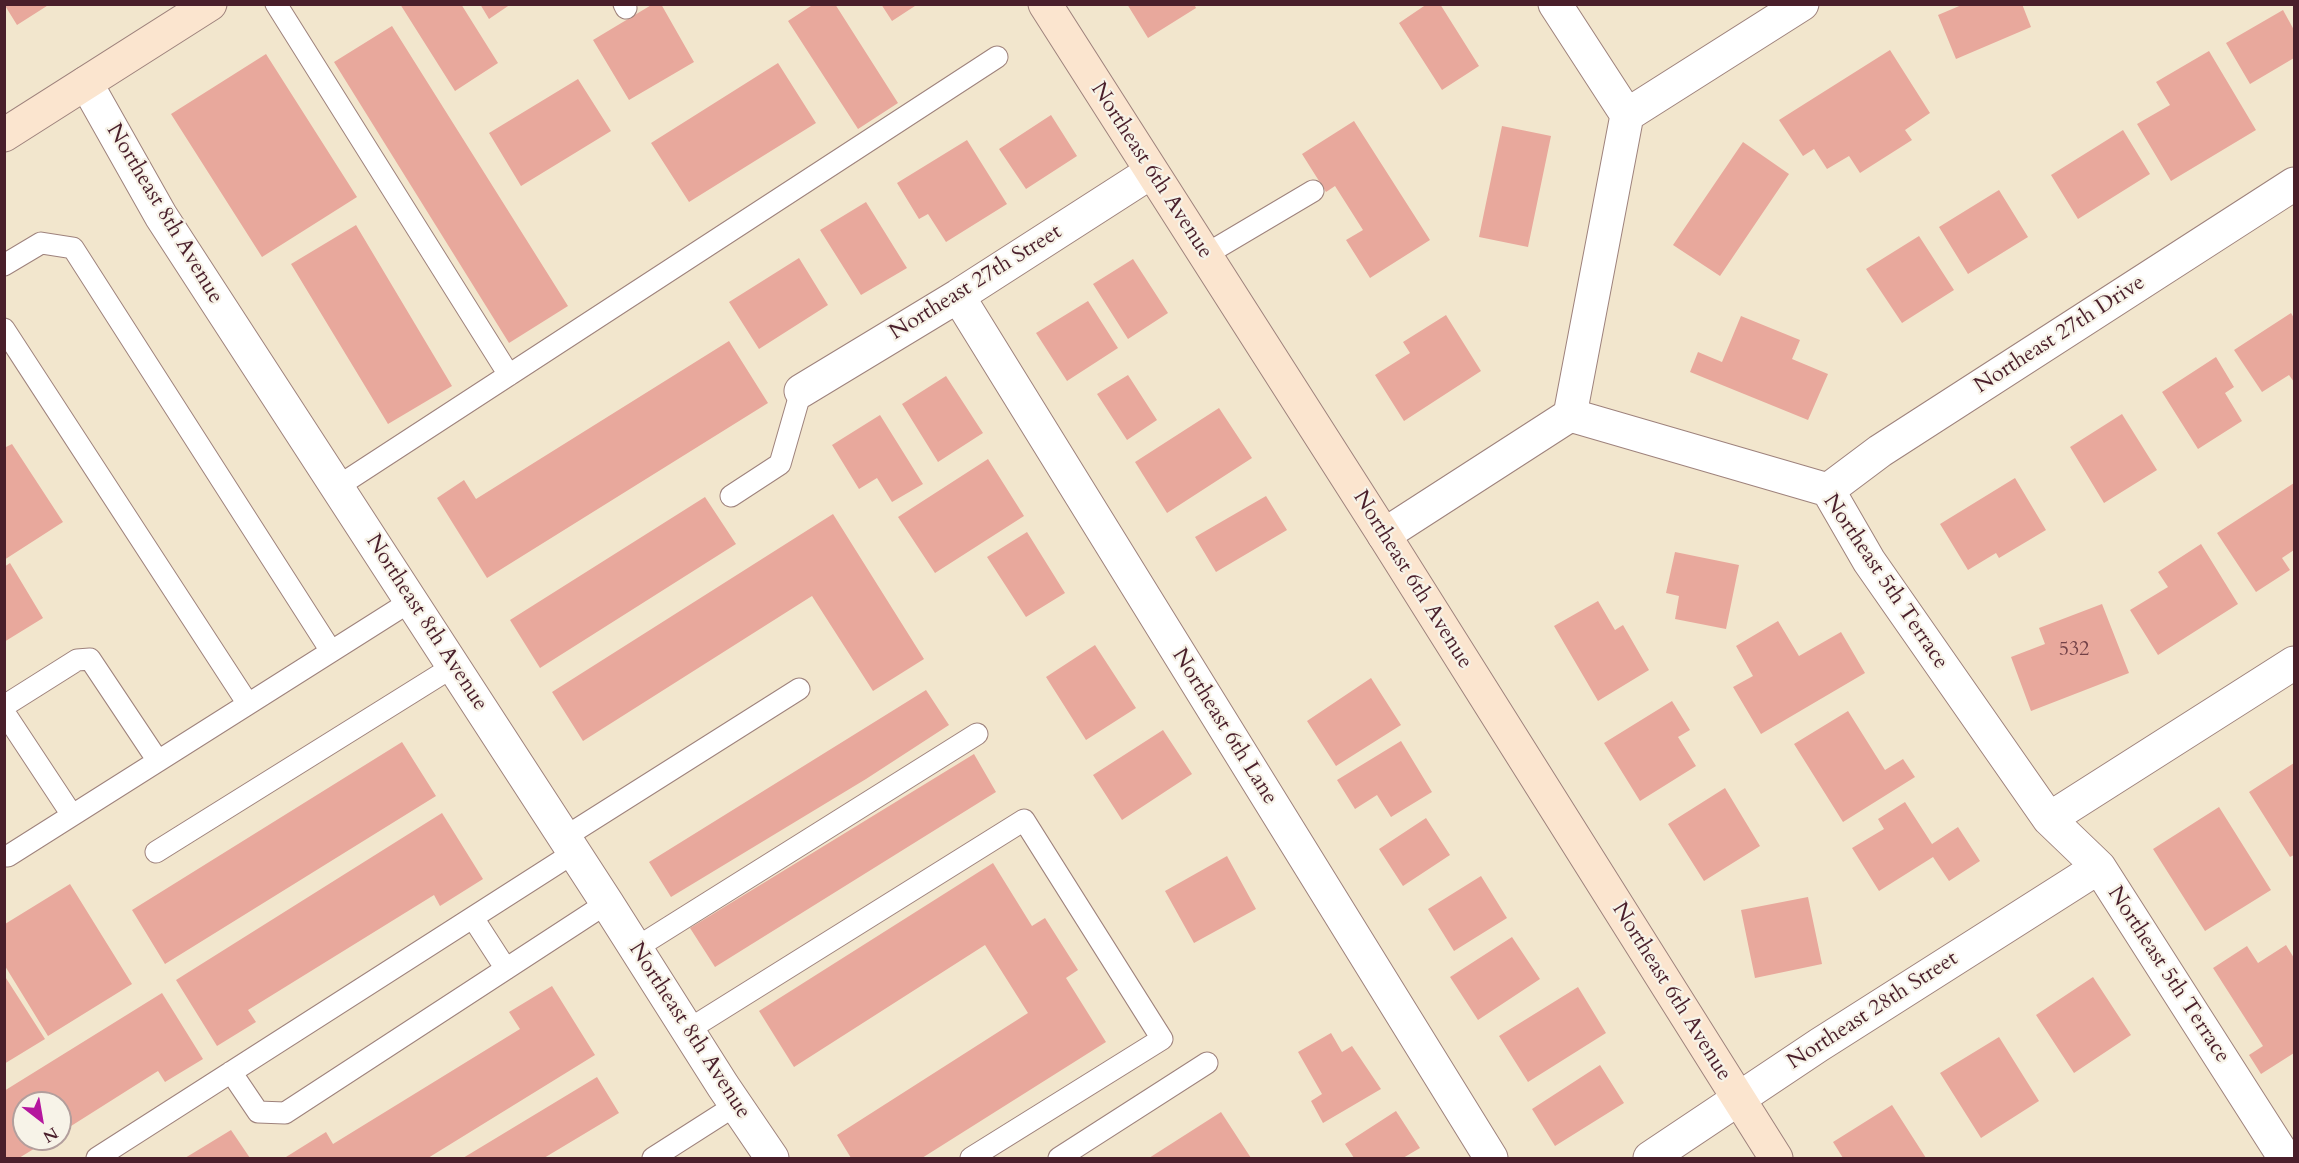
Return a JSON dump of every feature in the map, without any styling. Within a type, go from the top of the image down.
[{"type":"street","points":[[4,135],[210,4]]},
{"type":"street","name":"Northeast 6th Avenue","points":[[1045,4],[1384,535],[1776,1158]]},
{"type":"street","points":[[1384,535],[1570,416],[1627,115],[1555,4]]},
{"type":"street","points":[[1627,115],[1802,4]]},
{"type":"street","name":"Northeast 8th Avenue","points":[[86,83],[161,216],[772,1158]]},
{"type":"street","name":"Northeast 27th Street","points":[[801,392],[958,296],[1151,172]]},
{"type":"street","name":"Northeast 27th Drive","points":[[1828,490],[1880,451],[2295,184]]},
{"type":"street","name":"Northeast 6th Lane","points":[[958,296],[1491,1158]]},
{"type":"street","name":"Northeast 5th Terrace","points":[[1570,416],[1828,490],[1869,561],[2049,819],[2099,867],[2285,1154]]},
{"type":"street","points":[[2049,819],[2295,663]]},
{"type":"street","name":"Northeast 28th Street","points":[[1650,1158],[1819,1045],[2099,867]]},
{"type":"lane","points":[[276,4],[509,375]]},
{"type":"lane","points":[[337,487],[997,57]]},
{"type":"lane","points":[[1204,255],[1313,191]]},
{"type":"lane","points":[[4,265],[41,243],[73,248],[331,651]]},
{"type":"lane","points":[[4,329],[248,704]]},
{"type":"lane","points":[[731,496],[780,464],[801,392]]},
{"type":"lane","points":[[4,856],[8,856],[411,601]]},
{"type":"lane","points":[[4,706],[77,660],[90,659],[158,761]]},
{"type":"lane","points":[[156,852],[454,666]]},
{"type":"lane","points":[[97,1158],[498,902],[570,845],[799,689]]},
{"type":"lane","points":[[4,712],[72,815]]},
{"type":"lane","points":[[636,948],[977,734]]},
{"type":"lane","points":[[688,1030],[1024,820],[1162,1039],[971,1158]]},
{"type":"lane","points":[[231,1072],[258,1112],[285,1113],[608,903]]},
{"type":"lane","points":[[473,918],[506,969]]},
{"type":"lane","points":[[1059,1158],[1207,1063]]},
{"type":"lane","points":[[653,1158],[736,1105]]},
{"type":"building","points":[[4,4],[50,4],[17,25]]},
{"type":"building","points":[[400,4],[461,4],[498,63],[455,91]]},
{"type":"building","points":[[480,4],[511,4],[489,19]]},
{"type":"building","points":[[653,4],[661,4],[694,62],[629,100],[593,40]]},
{"type":"building","points":[[814,4],[835,4],[898,103],[858,129],[788,21]]},
{"type":"building","points":[[881,4],[918,4],[892,21]]},
{"type":"building","points":[[1127,4],[1194,4],[1196,8],[1148,38]]},
{"type":"building","points":[[1427,4],[1440,4],[1479,66],[1442,90],[1399,23]]},
{"type":"building","points":[[1964,4],[2022,4],[2031,27],[1956,59],[1938,15]]},
{"type":"building","points":[[2283,10],[2294,30],[2294,58],[2250,84],[2226,43]]},
{"type":"building","points":[[392,26],[568,306],[509,343],[334,62]]},
{"type":"building","points":[[1890,50],[1930,113],[1905,130],[1912,140],[1860,173],[1849,156],[1827,169],[1814,149],[1803,156],[1779,120]]},
{"type":"building","points":[[2209,51],[2256,130],[2171,181],[2137,124],[2170,105],[2156,82]]},
{"type":"building","points":[[266,54],[357,197],[262,257],[171,114]]},
{"type":"building","points":[[778,63],[816,123],[689,202],[651,143]]},
{"type":"building","points":[[578,79],[611,131],[521,186],[489,133]]},
{"type":"building","points":[[1051,115],[1077,156],[1026,189],[999,149]]},
{"type":"building","points":[[1354,121],[1430,240],[1370,278],[1346,240],[1363,230],[1335,186],[1326,192],[1302,154]]},
{"type":"building","points":[[1502,126],[1551,136],[1528,247],[1479,237]]},
{"type":"building","points":[[2123,130],[2150,174],[2078,219],[2051,175]]},
{"type":"building","points":[[967,140],[1007,204],[946,242],[928,214],[919,219],[897,183]]},
{"type":"building","points":[[1743,142],[1789,174],[1720,276],[1673,245]]},
{"type":"building","points":[[1999,190],[2028,237],[1968,274],[1939,227]]},
{"type":"building","points":[[866,202],[907,268],[861,295],[820,230]]},
{"type":"building","points":[[356,225],[452,386],[388,424],[291,264]]},
{"type":"building","points":[[1919,236],[1954,290],[1902,323],[1866,269]]},
{"type":"building","points":[[799,258],[828,305],[759,349],[729,302]]},
{"type":"building","points":[[1133,259],[1168,313],[1128,339],[1093,284]]},
{"type":"building","points":[[1088,301],[1118,348],[1067,381],[1036,333]]},
{"type":"building","points":[[2291,313],[2294,318],[2294,382],[2289,375],[2262,392],[2234,350]]},
{"type":"building","points":[[1446,315],[1481,371],[1404,421],[1375,375],[1410,353],[1403,342]]},
{"type":"building","points":[[1741,316],[1800,340],[1792,359],[1828,374],[1808,420],[1690,372],[1698,352],[1722,362]]},
{"type":"building","points":[[729,341],[768,403],[487,578],[437,498],[464,480],[476,499]]},
{"type":"building","points":[[2216,357],[2234,387],[2225,393],[2242,421],[2198,449],[2162,392]]},
{"type":"building","points":[[1128,375],[1157,420],[1127,440],[1097,394]]},
{"type":"building","points":[[946,376],[983,433],[938,462],[902,404]]},
{"type":"building","points":[[1219,408],[1252,458],[1167,513],[1135,462]]},
{"type":"building","points":[[2122,414],[2157,470],[2104,503],[2070,447]]},
{"type":"building","points":[[880,415],[923,484],[892,502],[877,478],[859,489],[832,445]]},
{"type":"building","points":[[12,444],[63,522],[4,560],[4,448]]},
{"type":"building","points":[[988,459],[1024,516],[935,573],[898,517]]},
{"type":"building","points":[[2015,478],[2046,530],[1999,558],[1996,553],[1968,570],[1940,524]]},
{"type":"building","points":[[2294,483],[2294,550],[2282,558],[2290,570],[2256,592],[2217,533]]},
{"type":"building","points":[[1266,496],[1287,530],[1216,572],[1195,537]]},
{"type":"building","points":[[705,497],[736,544],[540,668],[510,620]]},
{"type":"building","points":[[833,514],[924,659],[873,691],[812,596],[583,741],[552,692]]},
{"type":"building","points":[[1027,532],[1065,593],[1026,617],[987,557]]},
{"type":"building","points":[[2201,544],[2238,604],[2158,655],[2130,610],[2168,587],[2158,572]]},
{"type":"building","points":[[1675,552],[1739,565],[1726,629],[1675,619],[1679,596],[1666,593]]},
{"type":"building","points":[[10,563],[43,618],[4,642],[4,567]]},
{"type":"building","points":[[1598,601],[1615,630],[1623,625],[1649,670],[1598,701],[1554,626]]},
{"type":"building","points":[[2102,604],[2129,673],[2031,711],[2011,657],[2045,644],[2039,628]]},
{"type":"building","points":[[1778,621],[1799,656],[1841,632],[1865,673],[1761,734],[1733,687],[1753,676],[1736,646]]},
{"type":"building","points":[[1095,645],[1136,708],[1086,740],[1046,677]]},
{"type":"building","points":[[1371,678],[1401,725],[1336,766],[1307,721]]},
{"type":"building","points":[[926,690],[949,725],[866,779],[671,897],[649,862]]},
{"type":"building","points":[[1672,701],[1690,730],[1678,737],[1696,766],[1640,801],[1604,743]]},
{"type":"building","points":[[1848,711],[1885,770],[1903,759],[1915,777],[1843,822],[1794,744]]},
{"type":"building","points":[[1163,730],[1192,774],[1122,820],[1093,775]]},
{"type":"building","points":[[1401,741],[1432,792],[1391,817],[1377,795],[1355,809],[1337,780]]},
{"type":"building","points":[[402,742],[436,796],[165,964],[132,910]]},
{"type":"building","points":[[974,754],[996,792],[715,967],[690,928]]},
{"type":"building","points":[[2294,763],[2294,855],[2290,857],[2249,792]]},
{"type":"building","points":[[1725,788],[1760,846],[1704,881],[1668,824]]},
{"type":"building","points":[[1905,802],[1932,844],[1958,827],[1980,861],[1949,881],[1933,857],[1879,891],[1852,848],[1884,829],[1878,819]]},
{"type":"building","points":[[2219,807],[2271,890],[2205,931],[2153,849]]},
{"type":"building","points":[[442,813],[483,879],[440,906],[434,895],[248,1010],[256,1022],[217,1046],[176,980]]},
{"type":"building","points":[[1426,818],[1450,855],[1403,886],[1379,849]]},
{"type":"building","points":[[1227,856],[1256,909],[1194,943],[1165,891]]},
{"type":"building","points":[[993,863],[1032,926],[1045,918],[1078,970],[1066,978],[1106,1042],[922,1158],[851,1158],[837,1135],[1028,1013],[985,945],[794,1067],[759,1011]]},
{"type":"building","points":[[1481,876],[1507,918],[1454,951],[1428,909]]},
{"type":"building","points":[[70,884],[132,984],[48,1036],[5,966],[5,924]]},
{"type":"building","points":[[1808,897],[1822,964],[1755,978],[1741,910]]},
{"type":"building","points":[[1512,937],[1540,979],[1478,1020],[1450,977]]},
{"type":"building","points":[[2286,945],[2294,958],[2294,1053],[2261,1074],[2249,1055],[2263,1046],[2213,968],[2247,946],[2258,963]]},
{"type":"building","points":[[4,975],[45,1039],[4,1064]]},
{"type":"building","points":[[2093,977],[2131,1035],[2074,1073],[2036,1015]]},
{"type":"building","points":[[552,986],[595,1055],[428,1158],[286,1157],[326,1132],[333,1144],[520,1029],[509,1012]]},
{"type":"building","points":[[1578,987],[1606,1033],[1528,1082],[1499,1036]]},
{"type":"building","points":[[162,993],[203,1059],[165,1082],[158,1071],[72,1125],[72,1091],[12,1091],[12,1151],[30,1151],[19,1158],[4,1158],[4,1091]]},
{"type":"building","points":[[1331,1033],[1342,1052],[1352,1046],[1381,1089],[1323,1123],[1311,1101],[1322,1094],[1298,1052]]},
{"type":"building","points":[[1999,1037],[2039,1101],[1981,1138],[1940,1073]]},
{"type":"building","points":[[1600,1065],[1624,1103],[1555,1146],[1532,1109]]},
{"type":"building","points":[[597,1077],[619,1113],[544,1158],[463,1158]]},
{"type":"building","points":[[1892,1105],[1926,1158],[1843,1158],[1833,1142]]},
{"type":"building","points":[[1396,1111],[1420,1148],[1403,1158],[1354,1158],[1345,1144]]},
{"type":"building","points":[[1221,1112],[1251,1158],[1149,1158]]},
{"type":"building","points":[[231,1130],[250,1158],[185,1158]]}]
